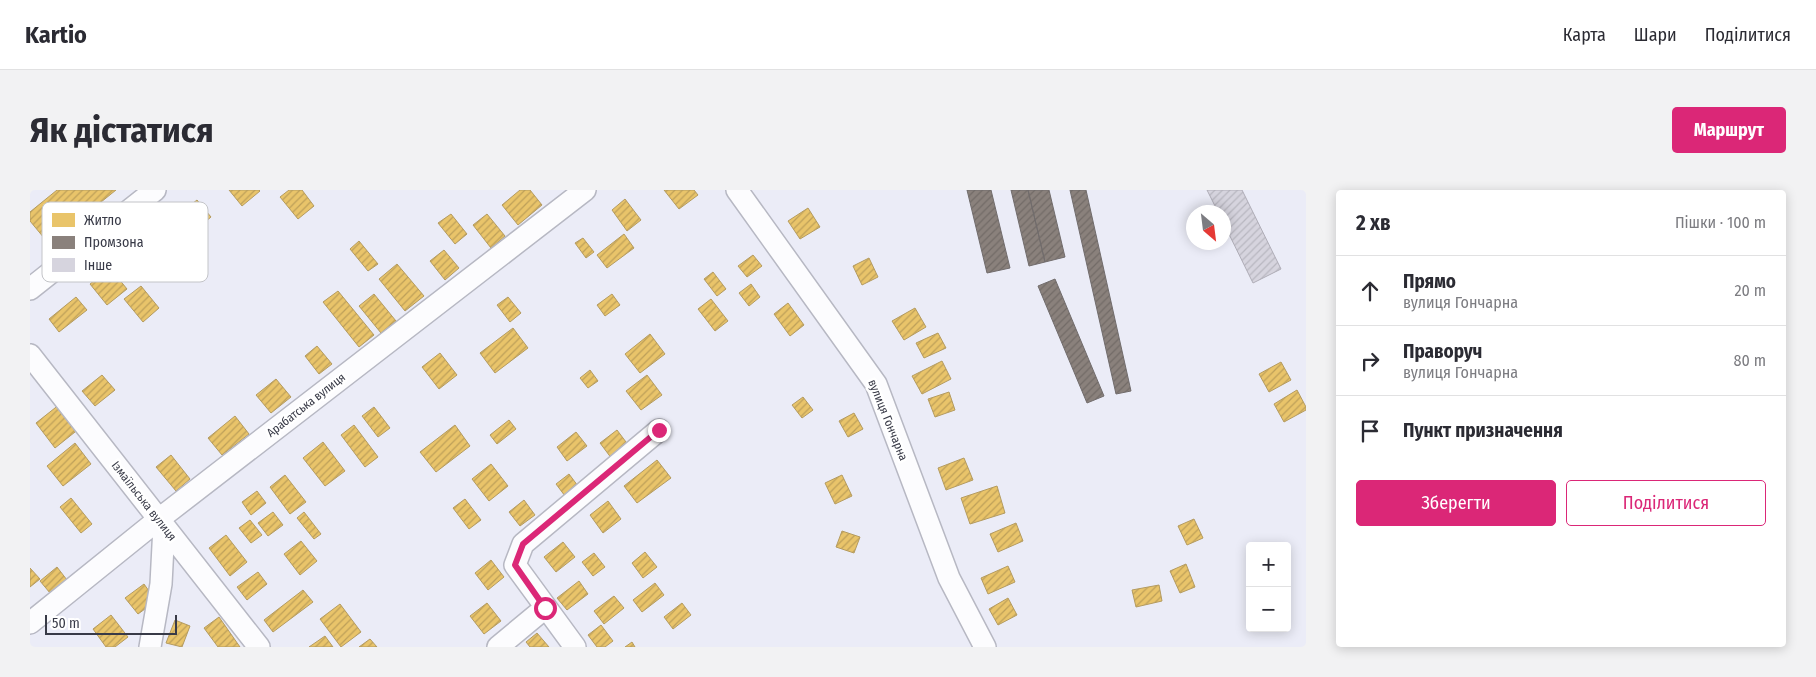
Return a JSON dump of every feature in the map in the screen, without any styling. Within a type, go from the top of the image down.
[{"type":"street","points":[[140,202],[155,190]]},
{"type":"street","name":"Арабатська вулиця","points":[[30,623],[585,190]]},
{"type":"street","name":"вулиця Гончарна","points":[[737,190],[876,384],[949,578],[985,647]]},
{"type":"street","points":[[30,289],[42,279]]},
{"type":"street","name":"Ізмаїльська вулиця","points":[[30,355],[259,647]]},
{"type":"street","points":[[575,647],[515,565],[523,544],[659,430]]},
{"type":"street","points":[[150,647],[162,584],[161,522]]},
{"type":"street","points":[[498,647],[545,608]]},
{"type":"building: Житло","points":[[57,190],[116,190],[101,202],[42,202]]},
{"type":"building: Житло","points":[[229,190],[259,190],[260,191],[242,206]]},
{"type":"building: Житло","points":[[289,190],[302,190],[314,206],[298,219],[280,197]]},
{"type":"building: Житло","points":[[520,190],[530,190],[542,205],[518,225],[502,205]]},
{"type":"building: Житло","points":[[664,190],[694,190],[698,195],[679,209]]},
{"type":"building: Житло","points":[[625,199],[641,220],[627,231],[612,210]]},
{"type":"building: Житло","points":[[42,202],[42,236],[30,221],[30,212]]},
{"type":"building: Житло","points":[[808,208],[820,227],[800,239],[788,221]]},
{"type":"building: Житло","points":[[451,214],[467,234],[455,244],[438,223]]},
{"type":"building: Житло","points":[[487,214],[505,236],[491,248],[473,225]]},
{"type":"building: Житло","points":[[624,234],[634,248],[607,268],[597,255]]},
{"type":"building: Житло","points":[[583,238],[594,252],[586,258],[575,243]]},
{"type":"building: Житло","points":[[359,241],[378,264],[368,271],[350,249]]},
{"type":"building: Житло","points":[[444,250],[459,268],[445,280],[430,261]]},
{"type":"building: Житло","points":[[753,255],[762,266],[747,277],[738,266]]},
{"type":"building: Житло","points":[[869,258],[878,277],[862,285],[853,266]]},
{"type":"building: Житло","points":[[397,264],[424,296],[405,311],[379,279]]},
{"type":"building: Житло","points":[[713,272],[726,289],[717,296],[704,279]]},
{"type":"building: Житло","points":[[92,282],[121,282],[127,289],[107,305],[90,284]]},
{"type":"building: Житло","points":[[751,284],[760,297],[749,306],[739,293]]},
{"type":"building: Житло","points":[[141,286],[159,308],[143,322],[124,299]]},
{"type":"building: Житло","points":[[338,291],[374,335],[359,347],[323,302]]},
{"type":"building: Житло","points":[[374,294],[396,321],[381,333],[359,306]]},
{"type":"building: Житло","points":[[612,294],[620,305],[605,316],[597,305]]},
{"type":"building: Житло","points":[[76,297],[87,310],[59,332],[49,319]]},
{"type":"building: Житло","points":[[508,297],[521,313],[510,322],[497,305]]},
{"type":"building: Житло","points":[[711,299],[728,321],[715,331],[698,309]]},
{"type":"building: Житло","points":[[788,303],[804,325],[790,336],[774,314]]},
{"type":"building: Житло","points":[[915,308],[926,327],[904,340],[892,321]]},
{"type":"building: Житло","points":[[513,328],[528,348],[495,373],[480,353]]},
{"type":"building: Житло","points":[[938,333],[946,348],[924,358],[916,343]]},
{"type":"building: Житло","points":[[650,334],[665,354],[640,373],[625,354]]},
{"type":"building: Житло","points":[[317,346],[332,364],[319,374],[305,356]]},
{"type":"building: Житло","points":[[440,353],[457,375],[439,389],[422,367]]},
{"type":"building: Житло","points":[[942,361],[951,379],[922,394],[912,376]]},
{"type":"building: Житло","points":[[1281,362],[1291,380],[1269,392],[1259,374]]},
{"type":"building: Житло","points":[[590,370],[598,381],[588,388],[580,378]]},
{"type":"building: Житло","points":[[102,375],[115,390],[95,406],[82,391]]},
{"type":"building: Житло","points":[[647,375],[662,395],[641,410],[626,391]]},
{"type":"building: Житло","points":[[276,379],[291,397],[271,413],[256,395]]},
{"type":"building: Житло","points":[[1297,390],[1306,410],[1284,422],[1274,404]]},
{"type":"building: Житло","points":[[949,392],[955,410],[935,417],[928,399]]},
{"type":"building: Житло","points":[[803,397],[813,410],[802,418],[792,405]]},
{"type":"building: Житло","points":[[60,404],[80,428],[55,448],[36,423]]},
{"type":"building: Житло","points":[[374,407],[390,428],[378,437],[362,416]]},
{"type":"building: Житло","points":[[854,413],[863,429],[848,437],[839,421]]},
{"type":"building: Житло","points":[[235,416],[249,434],[222,455],[208,438]]},
{"type":"building: Житло","points":[[509,420],[516,429],[497,444],[490,435]]},
{"type":"building: Житло","points":[[354,425],[378,457],[365,467],[341,435]]},
{"type":"building: Житло","points":[[455,425],[470,446],[436,472],[420,452]]},
{"type":"building: Житло","points":[[617,430],[632,450],[615,463],[600,443]]},
{"type":"building: Житло","points":[[576,432],[587,446],[567,461],[557,447]]},
{"type":"building: Житло","points":[[323,442],[345,471],[325,486],[303,458]]},
{"type":"building: Житло","points":[[75,443],[91,464],[63,486],[47,466]]},
{"type":"building: Житло","points":[[171,455],[190,479],[176,491],[156,467]]},
{"type":"building: Житло","points":[[964,458],[973,480],[946,490],[938,468]]},
{"type":"building: Житло","points":[[657,460],[671,478],[637,503],[624,486]]},
{"type":"building: Житло","points":[[491,464],[508,486],[489,501],[472,479]]},
{"type":"building: Житло","points":[[569,474],[578,486],[565,496],[556,484]]},
{"type":"building: Житло","points":[[285,475],[306,502],[290,514],[270,487]]},
{"type":"building: Житло","points":[[842,475],[852,496],[835,504],[825,483]]},
{"type":"building: Житло","points":[[997,486],[1005,513],[970,524],[961,498]]},
{"type":"building: Житло","points":[[257,491],[266,503],[251,515],[242,502]]},
{"type":"building: Житло","points":[[71,498],[92,524],[81,533],[60,507]]},
{"type":"building: Житло","points":[[465,499],[481,520],[469,529],[453,508]]},
{"type":"building: Житло","points":[[524,500],[535,515],[520,526],[509,512]]},
{"type":"building: Житло","points":[[608,501],[621,519],[603,533],[590,515]]},
{"type":"building: Житло","points":[[273,512],[283,525],[268,536],[258,523]]},
{"type":"building: Житло","points":[[304,512],[321,534],[314,539],[297,518]]},
{"type":"building: Житло","points":[[1194,519],[1203,538],[1187,545],[1178,526]]},
{"type":"building: Житло","points":[[250,520],[262,535],[251,543],[239,528]]},
{"type":"building: Житло","points":[[1016,523],[1023,541],[998,552],[990,534]]},
{"type":"building: Житло","points":[[842,531],[860,537],[854,553],[836,547]]},
{"type":"building: Житло","points":[[226,535],[247,562],[230,576],[209,548]]},
{"type":"building: Житло","points":[[301,541],[317,561],[300,575],[284,554]]},
{"type":"building: Житло","points":[[563,542],[575,557],[556,572],[544,557]]},
{"type":"building: Житло","points":[[645,552],[657,567],[643,578],[632,563]]},
{"type":"building: Житло","points":[[594,553],[605,567],[593,576],[582,562]]},
{"type":"building: Житло","points":[[491,560],[504,577],[488,590],[475,573]]},
{"type":"building: Житло","points":[[1186,564],[1195,587],[1180,593],[1170,571]]},
{"type":"building: Житло","points":[[1008,566],[1015,582],[988,594],[981,578]]},
{"type":"building: Житло","points":[[57,567],[67,580],[50,593],[40,581]]},
{"type":"building: Житло","points":[[30,568],[40,579],[30,587]]},
{"type":"building: Житло","points":[[258,572],[267,584],[247,600],[237,587]]},
{"type":"building: Житло","points":[[579,581],[588,594],[567,610],[557,598]]},
{"type":"building: Житло","points":[[655,583],[664,595],[642,612],[633,600]]},
{"type":"building: Житло","points":[[144,584],[156,601],[138,614],[125,598]]},
{"type":"building: Житло","points":[[1159,585],[1162,601],[1136,607],[1132,590]]},
{"type":"building: Житло","points":[[303,590],[313,602],[273,632],[264,620]]},
{"type":"building: Житло","points":[[614,596],[624,608],[604,624],[594,611]]},
{"type":"building: Житло","points":[[1008,598],[1017,615],[998,625],[989,609]]},
{"type":"building: Житло","points":[[487,603],[501,621],[484,634],[470,616]]},
{"type":"building: Житло","points":[[682,603],[691,615],[673,629],[664,617]]},
{"type":"building: Житло","points":[[340,604],[361,632],[341,647],[320,619]]},
{"type":"building: Житло","points":[[111,615],[128,637],[115,647],[106,647],[93,629]]},
{"type":"building: Житло","points":[[219,617],[240,647],[218,647],[204,628]]},
{"type":"building: Житло","points":[[175,620],[190,626],[182,647],[166,643]]},
{"type":"building: Житло","points":[[601,625],[613,641],[605,647],[597,647],[588,635]]},
{"type":"building: Житло","points":[[537,633],[549,647],[530,647],[526,642]]},
{"type":"building: Житло","points":[[325,636],[333,647],[309,647]]},
{"type":"building: Житло","points":[[370,639],[377,647],[359,647]]},
{"type":"building: Житло","points":[[632,642],[635,647],[625,647]]},
{"type":"building: Промзона","points":[[967,190],[991,190],[1010,268],[987,273]]},
{"type":"building: Промзона","points":[[1011,190],[1028,190],[1045,262],[1029,266]]},
{"type":"building: Промзона","points":[[1028,190],[1049,190],[1065,257],[1045,262]]},
{"type":"building: Промзона","points":[[1070,190],[1086,190],[1131,391],[1116,394]]},
{"type":"building: Промзона","points":[[1055,279],[1104,396],[1087,403],[1038,286]]},
{"type":"building: Інше","points":[[1207,190],[1242,190],[1281,269],[1253,283],[1231,238],[1231,205],[1214,205]]},
{"type":"route","points":[[545,608],[515,565],[523,544],[659,430]]}]
